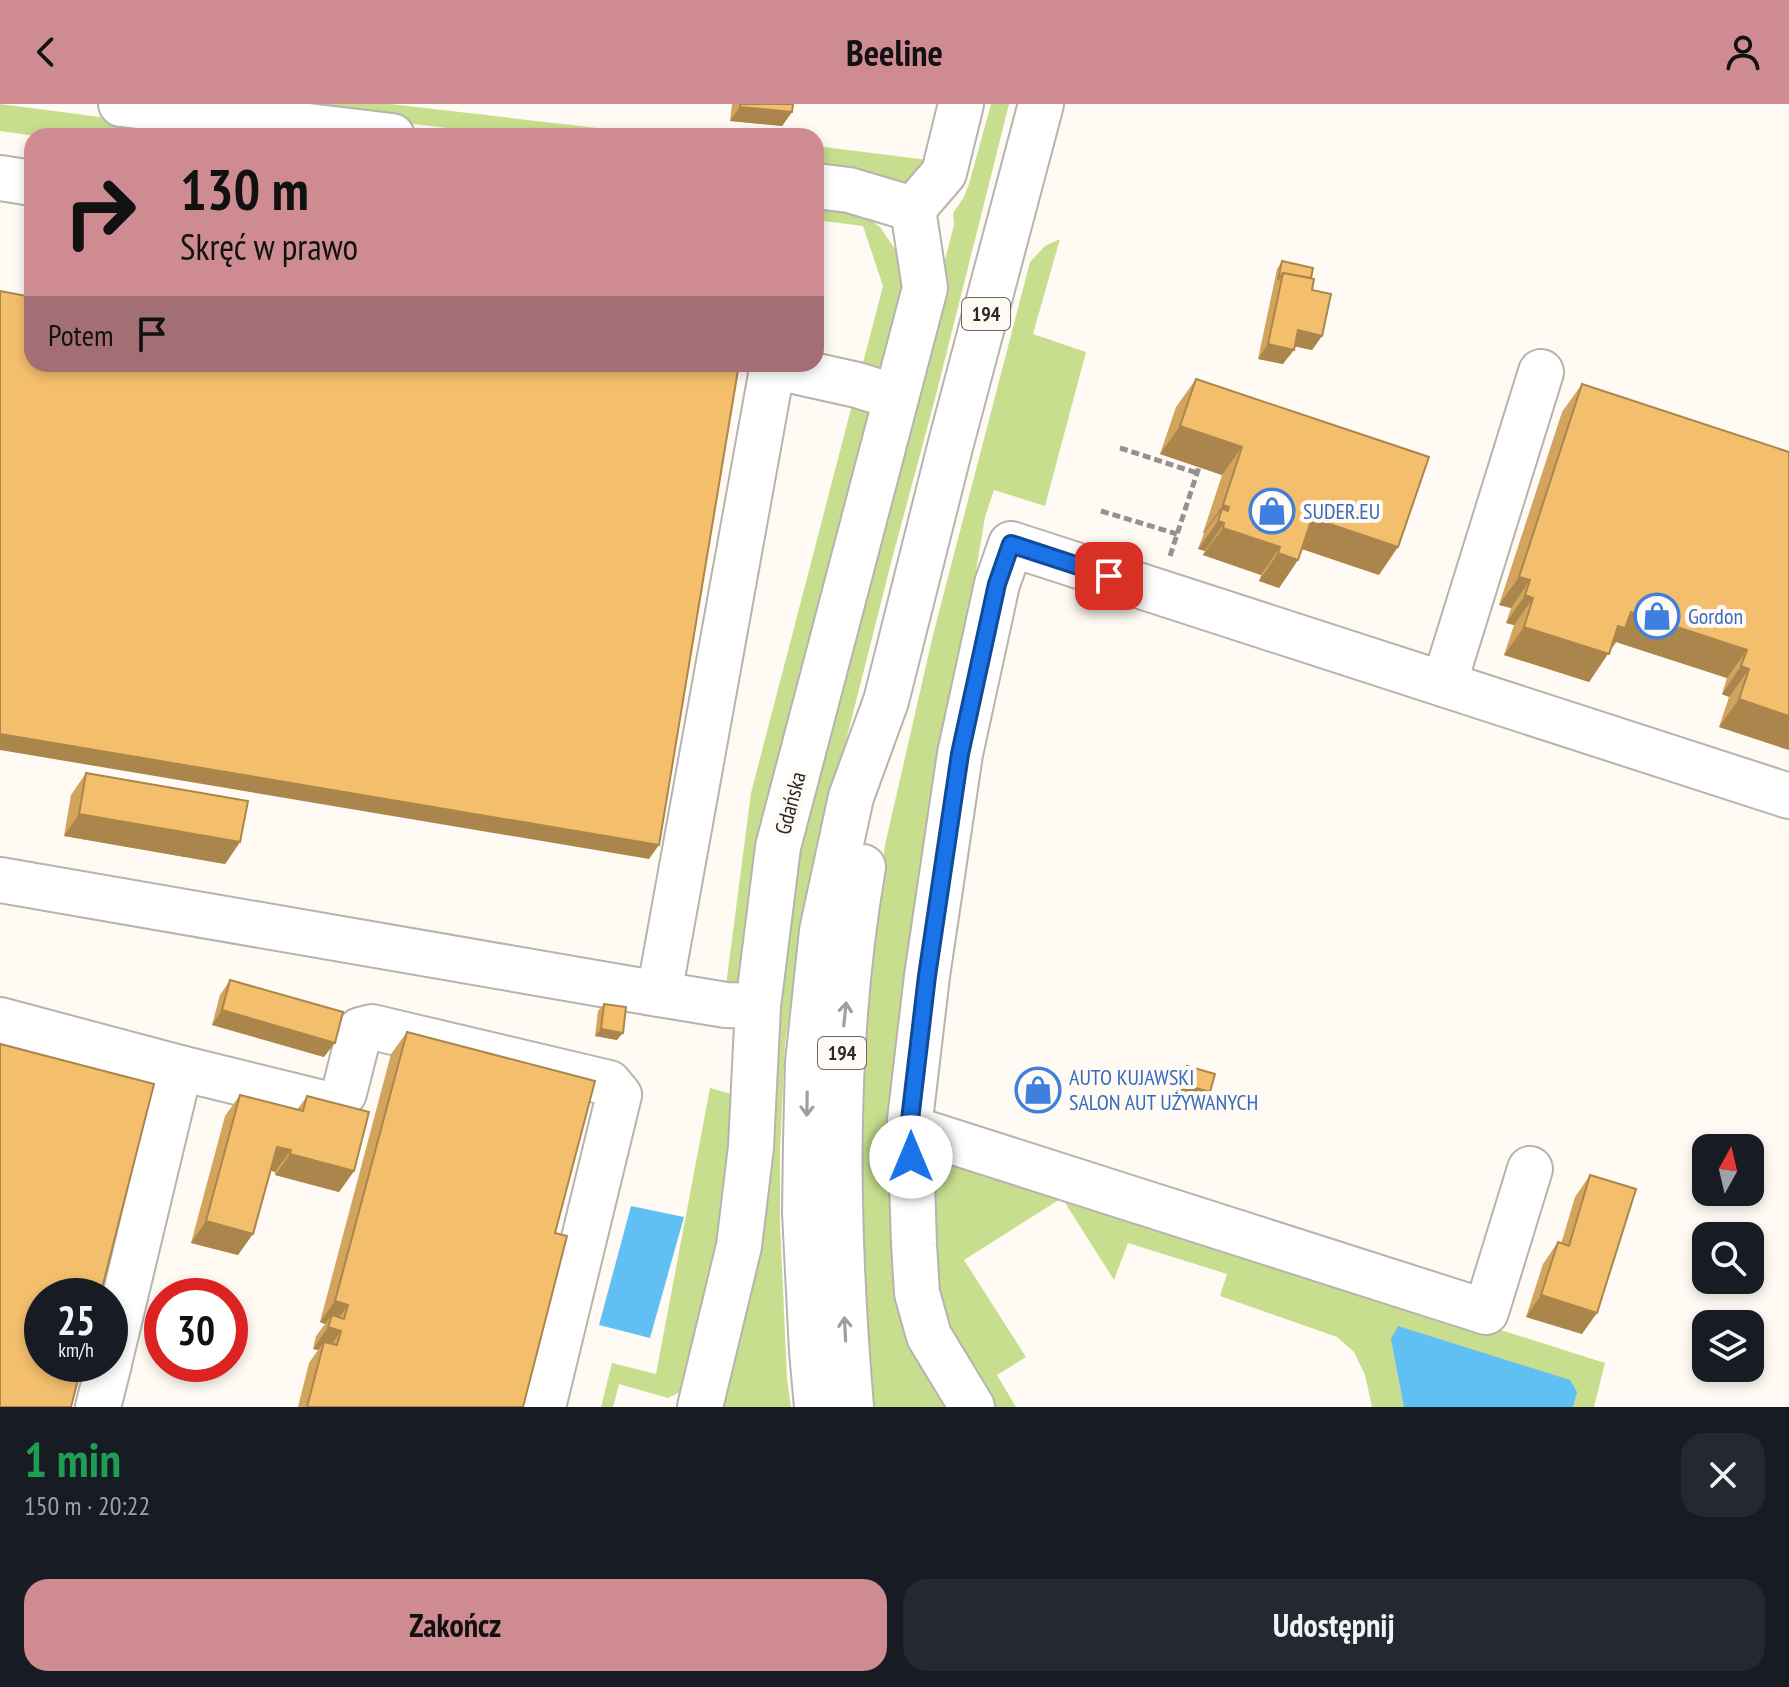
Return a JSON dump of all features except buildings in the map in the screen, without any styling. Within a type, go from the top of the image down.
[{"type":"street","points":[[121,104],[192,124],[259,128]]},
{"type":"street","points":[[824,187],[849,190],[913,209],[944,173],[961,104]]},
{"type":"street","name":"194","points":[[817,1407],[805,1212],[808,1062],[822,931],[851,797],[886,701],[1041,104]]},
{"type":"street","points":[[0,178],[24,182]]},
{"type":"street","name":"Gdańska","points":[[700,1407],[739,1246],[751,1147],[758,1006],[778,847],[925,288],[913,209]]},
{"type":"street","points":[[659,994],[771,372]]},
{"type":"street","points":[[802,372],[896,397]]},
{"type":"street","points":[[1444,684],[1541,372]]},
{"type":"street","points":[[972,1407],[929,1336],[917,1293],[910,1128],[927,976],[960,754],[997,584],[1011,544],[1789,796]]},
{"type":"street","name":"194","points":[[851,1407],[839,1163],[842,1044],[858,896],[874,803],[886,701]]},
{"type":"street","points":[[0,880],[659,994],[726,1005],[758,1006]]},
{"type":"street","points":[[0,1020],[331,1105],[344,1093],[360,1030],[372,1027],[609,1083],[619,1095],[543,1407]]},
{"type":"street","points":[[128,1283],[180,1068]]},
{"type":"street","points":[[910,1128],[1486,1312],[1530,1169]]},
{"type":"street","points":[[98,1407],[104,1382]]},
{"type":"path","points":[[1120,448],[1198,470],[1158,592]]},
{"type":"path","points":[[1101,511],[1177,534]]},
{"type":"green space","points":[[0,104],[162,125],[165,128],[24,128],[24,134],[0,131]]},
{"type":"green space","points":[[241,104],[390,104],[598,128],[447,128]]},
{"type":"green space","points":[[991,104],[1009,104],[825,824],[796,967],[785,1044],[780,1151],[780,1222],[791,1407],[722,1407],[769,1112],[797,832],[954,225],[953,213],[969,184]]},
{"type":"green space","points":[[824,147],[928,160],[923,185],[824,173]]},
{"type":"green space","points":[[824,202],[851,205],[880,227],[899,255],[906,293],[739,1025],[721,1024],[751,793],[883,286],[863,226],[824,221]]},
{"type":"green space","points":[[1060,239],[1033,334],[1086,352],[1045,506],[994,490],[985,517],[932,836],[892,1127],[958,1407],[866,1407],[855,1160],[870,958],[885,845],[933,635],[1030,262],[1045,246]]},
{"type":"green space","points":[[710,1088],[735,1095],[727,1204],[689,1380],[680,1392],[668,1398],[619,1384],[613,1407],[601,1407],[612,1363],[656,1374]]},
{"type":"green space","points":[[935,1150],[1605,1363],[1594,1407],[1372,1407],[1365,1375],[1354,1352],[1337,1337],[1220,1296],[1227,1274],[1128,1243],[1114,1280],[1062,1198],[964,1260],[1026,1357],[997,1375],[1016,1407],[989,1407],[944,1333],[928,1280]]},
{"type":"water","points":[[631,1206],[684,1217],[650,1338],[599,1325]]},
{"type":"water","points":[[1398,1326],[1570,1380],[1577,1392],[1573,1407],[1404,1407],[1391,1339]]},
{"type":"place","name":"SUDER.EU","points":[[1272,511]]},
{"type":"place","name":"Gordon","points":[[1657,616]]},
{"type":"place","name":"AUTO KUJAWSKI SALON AUT UŻYWANYCH","points":[[1038,1090]]},
{"type":"route","points":[[911,1157],[910,1120],[927,976],[960,754],[997,584],[1011,544],[1109,576]]}]
